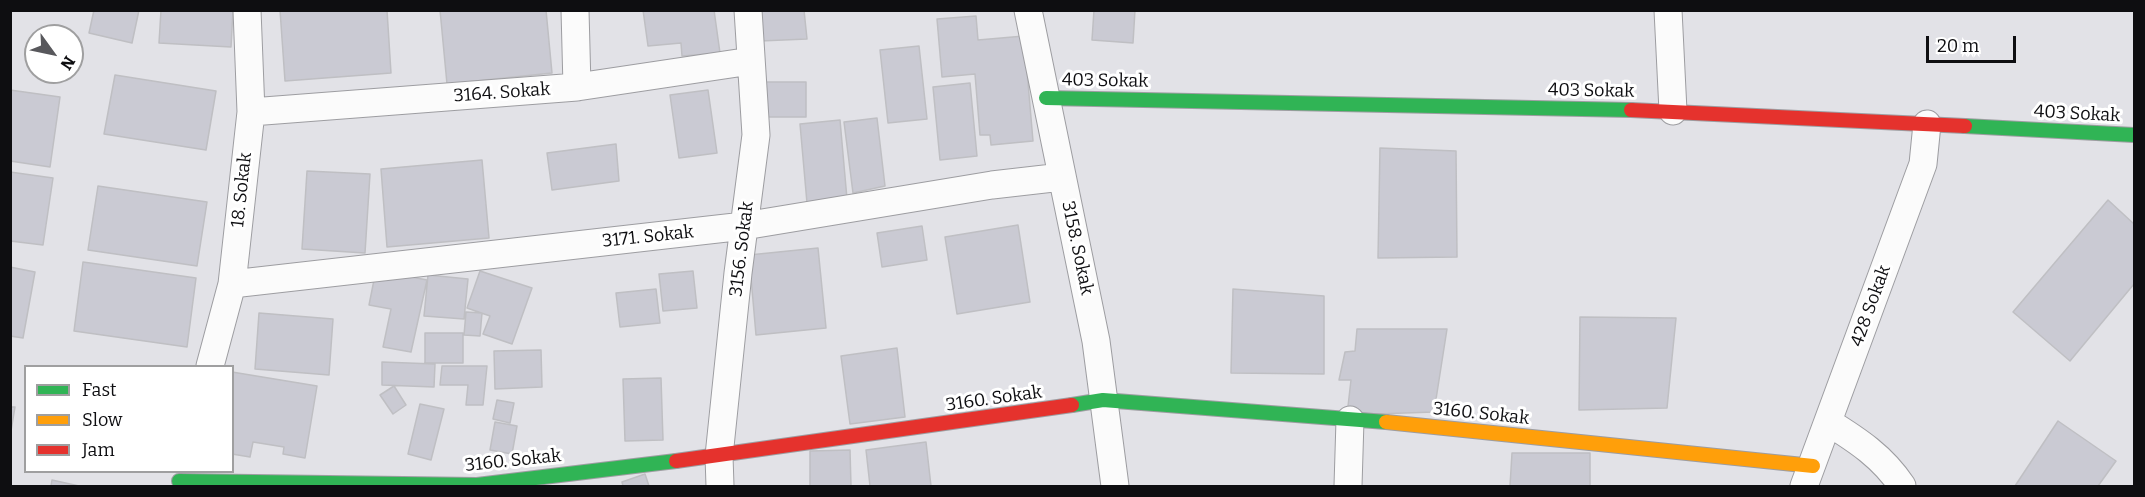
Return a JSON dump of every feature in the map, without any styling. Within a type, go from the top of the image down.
[{"type":"street","name":"18. Sokak","points":[[210,365],[232,284],[251,112],[247,10]]},
{"type":"street","points":[[575,10],[577,87]]},
{"type":"street","name":"3156. Sokak","points":[[720,486],[719,456],[756,135],[748,10]]},
{"type":"street","name":"3158. Sokak","points":[[1028,10],[1096,341],[1115,486]]},
{"type":"street","points":[[1668,10],[1673,111]]},
{"type":"street","name":"3164. Sokak","points":[[251,112],[577,87],[751,61]]},
{"type":"street","name":"403 Sokak","points":[[1046,98],[1673,111],[2134,135]]},
{"type":"street","name":"428 Sokak","points":[[1809,476],[1923,164],[1927,124]]},
{"type":"street","name":"3171. Sokak","points":[[232,284],[744,226],[992,185],[1062,177]]},
{"type":"street","name":"3160. Sokak","points":[[180,480],[477,485],[719,456],[1103,400],[1350,420],[1809,476]]},
{"type":"street","points":[[1348,486],[1350,420]]},
{"type":"street","points":[[1828,422],[1863,443],[1902,486]]},
{"type":"building","points":[[94,10],[139,10],[132,43],[89,33]]},
{"type":"building","points":[[161,10],[233,10],[231,47],[159,43]]},
{"type":"building","points":[[280,10],[387,10],[391,73],[285,81]]},
{"type":"building","points":[[440,10],[546,10],[552,73],[447,84]]},
{"type":"building","points":[[643,10],[714,10],[720,53],[682,56],[681,43],[648,46]]},
{"type":"building","points":[[757,10],[804,10],[807,39],[760,41]]},
{"type":"building","points":[[1094,10],[1135,10],[1133,43],[1092,40]]},
{"type":"building","points":[[976,16],[978,40],[1024,36],[1033,141],[991,145],[990,135],[980,135],[975,74],[942,77],[937,19]]},
{"type":"building","points":[[919,46],[927,119],[888,123],[880,50]]},
{"type":"building","points":[[115,75],[216,91],[206,150],[104,134]]},
{"type":"building","points":[[766,82],[806,82],[806,117],[766,117]]},
{"type":"building","points":[[970,83],[977,156],[940,160],[933,87]]},
{"type":"building","points":[[10,90],[60,97],[50,167],[10,161]]},
{"type":"building","points":[[708,90],[717,153],[679,158],[670,95]]},
{"type":"building","points":[[877,118],[885,186],[853,193],[844,122]]},
{"type":"building","points":[[840,120],[847,199],[807,203],[800,124]]},
{"type":"building","points":[[616,144],[619,181],[552,190],[547,153]]},
{"type":"building","points":[[1380,148],[1456,151],[1457,257],[1378,258]]},
{"type":"building","points":[[482,160],[489,238],[387,247],[381,169]]},
{"type":"building","points":[[307,171],[370,174],[365,253],[302,249]]},
{"type":"building","points":[[10,172],[53,178],[43,245],[10,241]]},
{"type":"building","points":[[98,186],[207,202],[197,266],[88,250]]},
{"type":"building","points":[[2108,200],[2134,224],[2134,284],[2070,361],[2013,312]]},
{"type":"building","points":[[1018,225],[1030,302],[957,314],[945,237]]},
{"type":"building","points":[[922,226],[927,260],[882,267],[877,233]]},
{"type":"building","points":[[818,248],[826,328],[756,335],[749,255]]},
{"type":"building","points":[[83,262],[196,278],[187,347],[74,331]]},
{"type":"building","points":[[10,267],[35,272],[23,338],[10,336]]},
{"type":"building","points":[[376,270],[427,280],[411,352],[383,347],[391,309],[369,305]]},
{"type":"building","points":[[480,271],[532,288],[512,344],[483,334],[490,316],[467,308]]},
{"type":"building","points":[[693,271],[697,308],[663,311],[659,274]]},
{"type":"building","points":[[428,275],[468,279],[464,319],[424,316]]},
{"type":"building","points":[[656,289],[660,323],[620,327],[616,293]]},
{"type":"building","points":[[1233,289],[1324,296],[1324,374],[1231,373]]},
{"type":"building","points":[[466,312],[482,313],[480,336],[464,335]]},
{"type":"building","points":[[259,313],[333,319],[329,375],[255,369]]},
{"type":"building","points":[[1580,317],[1676,318],[1667,408],[1579,410]]},
{"type":"building","points":[[1357,329],[1447,329],[1434,412],[1347,415],[1351,380],[1339,380],[1345,352],[1355,351]]},
{"type":"building","points":[[425,333],[463,333],[463,363],[425,363]]},
{"type":"building","points":[[897,348],[905,417],[850,424],[841,356]]},
{"type":"building","points":[[541,350],[542,387],[495,389],[494,351]]},
{"type":"building","points":[[382,362],[435,364],[434,387],[382,385]]},
{"type":"building","points":[[442,366],[487,366],[483,405],[466,405],[468,385],[440,385]]},
{"type":"building","points":[[234,372],[317,386],[305,458],[283,454],[284,447],[253,442],[250,457],[234,454]]},
{"type":"building","points":[[661,378],[663,440],[625,441],[623,379]]},
{"type":"building","points":[[394,386],[406,405],[393,414],[380,395]]},
{"type":"building","points":[[497,400],[514,403],[510,423],[493,419]]},
{"type":"building","points":[[420,404],[444,409],[431,460],[408,454]]},
{"type":"building","points":[[10,407],[15,407],[10,437]]},
{"type":"building","points":[[2058,421],[2116,461],[2098,486],[2015,486]]},
{"type":"building","points":[[495,422],[517,426],[512,454],[490,450]]},
{"type":"building","points":[[926,442],[931,486],[870,486],[866,450]]},
{"type":"building","points":[[850,450],[851,486],[810,486],[810,451]]},
{"type":"building","points":[[1512,453],[1590,453],[1590,486],[1510,486]]},
{"type":"building","points":[[645,474],[649,486],[623,486],[622,482]]},
{"type":"building","points":[[52,480],[79,486],[51,486]]},
{"type":"traffic: fast","points":[[1046,98],[1631,110]]},
{"type":"traffic: fast","points":[[1965,126],[2134,135]]},
{"type":"traffic: fast","points":[[1072,405],[1103,400],[1386,422]]},
{"type":"traffic: fast","points":[[179,481],[477,485],[676,461]]},
{"type":"traffic: slow","points":[[1386,422],[1813,466]]},
{"type":"traffic: jam","points":[[1631,110],[1965,126]]},
{"type":"traffic: jam","points":[[676,461],[1072,405]]}]
